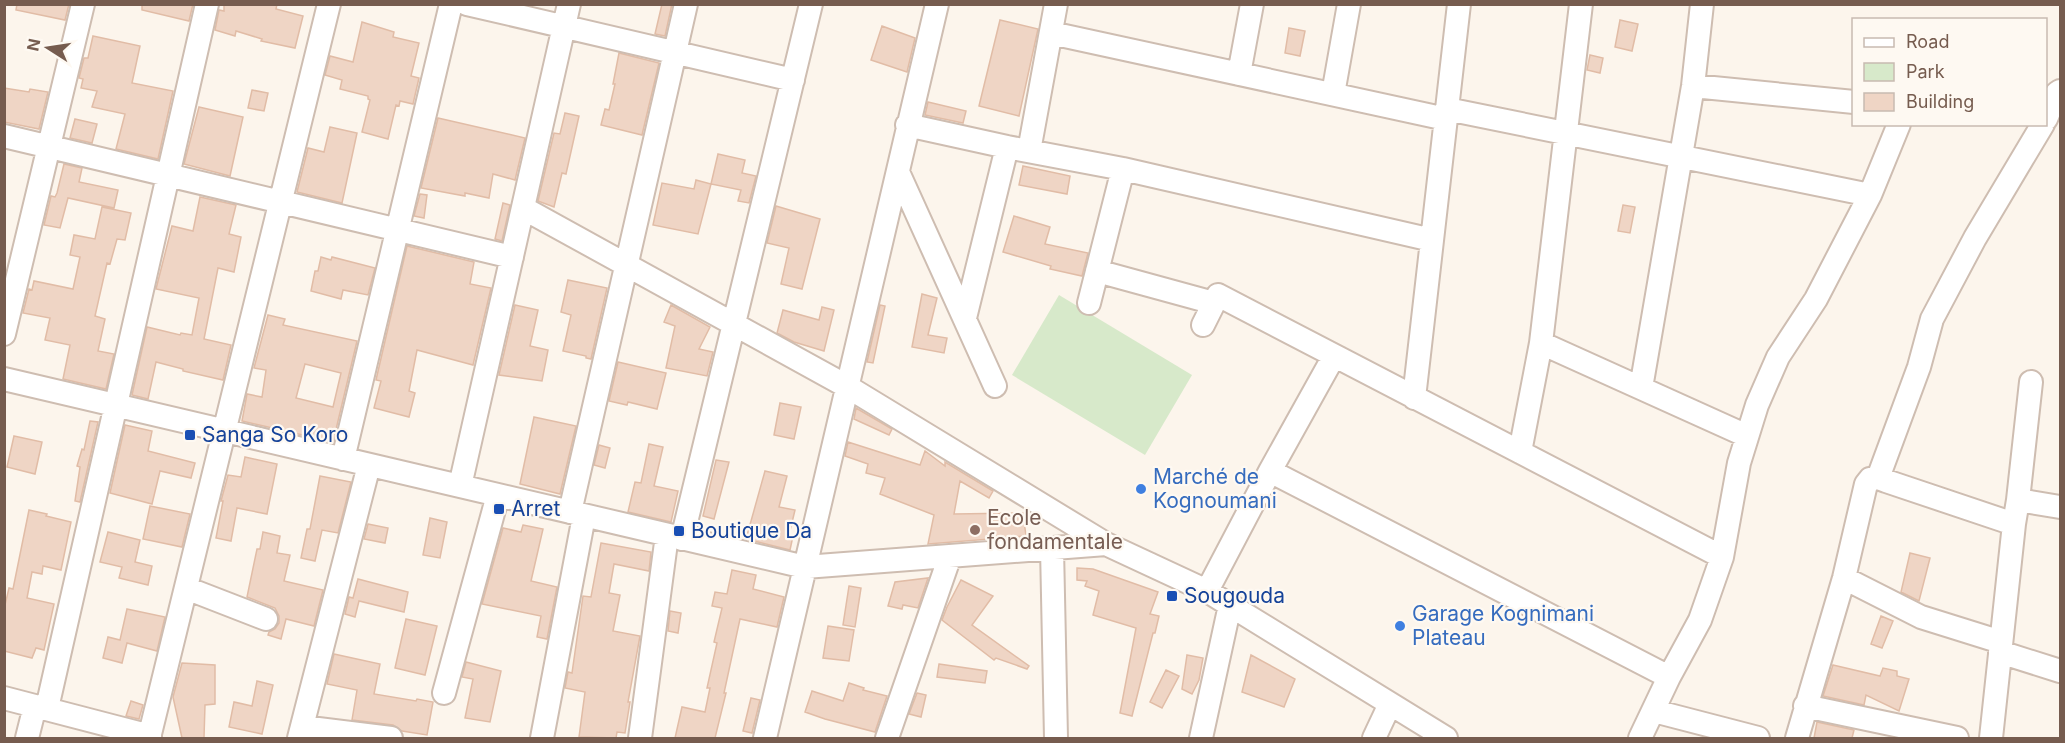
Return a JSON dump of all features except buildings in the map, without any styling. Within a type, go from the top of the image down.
[{"type":"street","points":[[4,334],[83,4]]},
{"type":"street","points":[[27,738],[41,707],[116,406],[207,4]]},
{"type":"street","points":[[4,699],[149,737],[329,4]]},
{"type":"street","points":[[343,459],[451,4]]},
{"type":"street","points":[[467,4],[793,80]]},
{"type":"street","points":[[460,486],[569,4]]},
{"type":"street","points":[[542,738],[577,514],[626,266],[686,4]]},
{"type":"street","points":[[640,738],[675,537],[734,325],[811,4]]},
{"type":"street","points":[[765,738],[937,4]]},
{"type":"street","points":[[1029,151],[1056,4]]},
{"type":"street","points":[[1239,74],[1252,4]]},
{"type":"street","points":[[1334,94],[1348,4]]},
{"type":"street","points":[[1414,398],[1459,4]]},
{"type":"street","points":[[1520,452],[1541,343],[1581,4]]},
{"type":"street","points":[[1641,388],[1693,86],[1702,4]]},
{"type":"street","points":[[1051,33],[1334,94],[1566,134],[1870,195]]},
{"type":"street","points":[[1693,86],[1852,102]]},
{"type":"street","points":[[1878,478],[1919,367],[1932,319],[1975,238],[2047,127],[2057,93],[2061,91]]},
{"type":"street","points":[[907,125],[1123,169],[1432,240]]},
{"type":"street","points":[[1640,738],[1669,676],[1700,620],[1722,558],[1739,463],[1757,405],[1778,357],[1816,299],[1870,195],[1898,126]]},
{"type":"street","points":[[4,136],[512,257]]},
{"type":"street","points":[[964,318],[1006,147]]},
{"type":"street","points":[[1089,303],[1123,169]]},
{"type":"street","points":[[898,172],[995,386]]},
{"type":"street","points":[[523,208],[848,387],[1106,544],[1207,591],[1446,738]]},
{"type":"street","points":[[1097,271],[1214,303]]},
{"type":"street","points":[[1203,325],[1218,295],[1722,558]]},
{"type":"street","points":[[1541,343],[1747,436]]},
{"type":"street","points":[[1207,591],[1334,356]]},
{"type":"street","points":[[4,380],[805,567],[1106,544]]},
{"type":"street","points":[[1991,738],[2031,381]]},
{"type":"street","points":[[369,465],[300,733],[390,738]]},
{"type":"street","points":[[1270,471],[1669,676]]},
{"type":"street","points":[[1797,738],[1844,578],[1866,484],[1870,479],[1878,478],[2014,524]]},
{"type":"street","points":[[444,693],[498,495]]},
{"type":"street","points":[[2018,500],[2061,507]]},
{"type":"street","points":[[1052,548],[1056,738]]},
{"type":"street","points":[[887,738],[950,556]]},
{"type":"street","points":[[1844,578],[1922,616],[2061,671]]},
{"type":"street","points":[[186,588],[266,619]]},
{"type":"street","points":[[1207,736],[1230,605]]},
{"type":"street","points":[[1374,738],[1390,704]]},
{"type":"street","points":[[1805,706],[1957,738]]},
{"type":"street","points":[[1654,711],[1758,738]]},
{"type":"green space","points":[[1059,295],[1192,375],[1145,455],[1012,375]]},
{"type":"place","name":"Sanga So Koro","points":[[190,435]]},
{"type":"place","name":"Marché de Kognoumani","points":[[1141,489]]},
{"type":"place","name":"Arret","points":[[499,509]]},
{"type":"place","name":"Ecole fondamentale","points":[[975,530]]},
{"type":"place","name":"Boutique Da","points":[[679,531]]},
{"type":"place","name":"Sougouda","points":[[1172,596]]},
{"type":"place","name":"Garage Kognimani Plateau","points":[[1400,626]]}]
